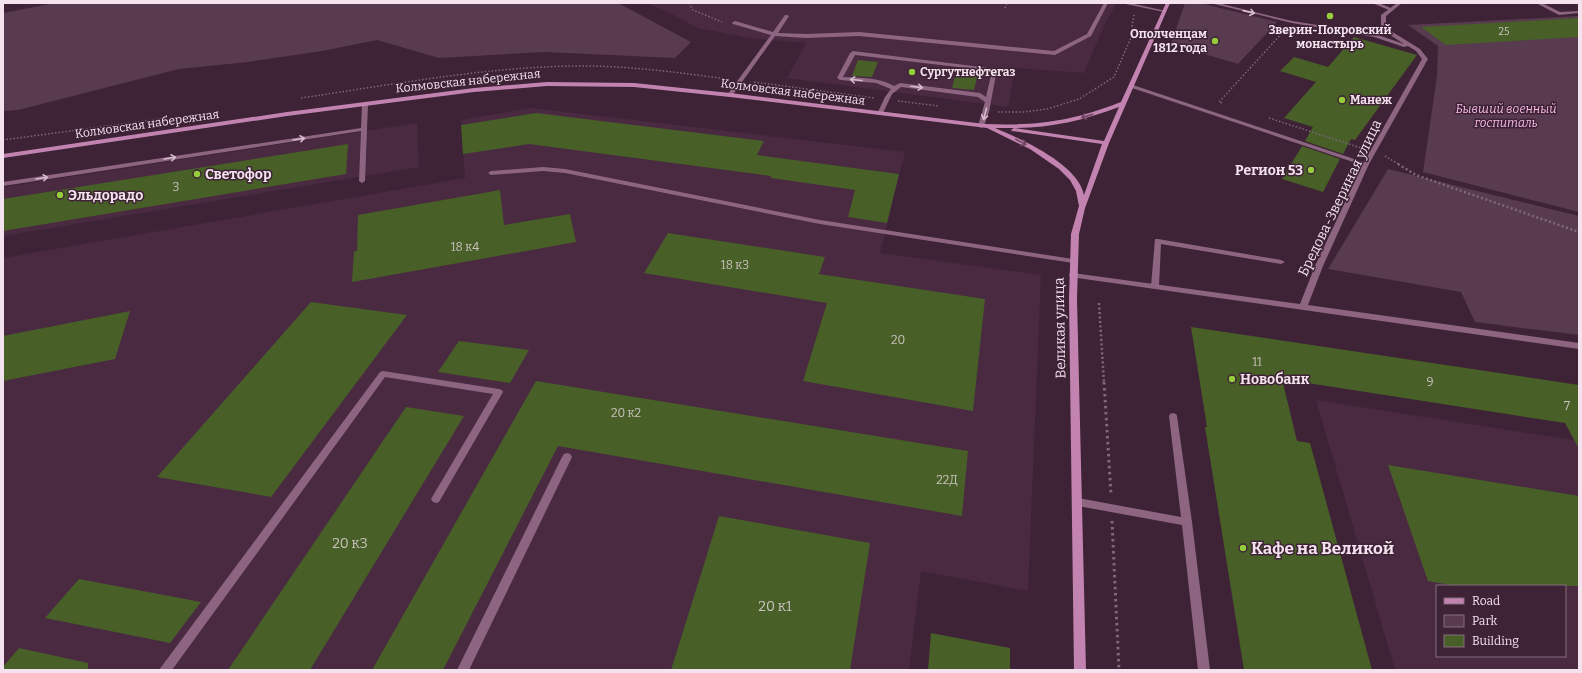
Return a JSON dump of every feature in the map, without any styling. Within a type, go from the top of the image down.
[{"type":"main road","name":"Великая улица","points":[[1080,670],[1073,275],[1075,234],[1082,208],[1106,143],[1168,3]]},
{"type":"main road","name":"Колмовская набережная","points":[[3,156],[365,104],[474,90],[554,84],[634,85],[730,95],[983,126]]},
{"type":"main road","points":[[983,126],[1015,127],[1055,123],[1080,118],[1124,103]]},
{"type":"main road","points":[[983,126],[1106,143]]},
{"type":"main road","points":[[983,126],[1031,147],[1065,171],[1080,191],[1082,208]]},
{"type":"street","points":[[735,23],[774,34],[806,36],[859,34],[1055,53],[1088,35],[1106,3]]},
{"type":"street","points":[[1123,3],[1164,11]]},
{"type":"street","points":[[1212,3],[1292,22],[1375,36],[1418,50]]},
{"type":"street","points":[[1374,3],[1391,9]]},
{"type":"street","points":[[1384,29],[1383,16],[1400,3]]},
{"type":"street","points":[[1538,3],[1559,14],[1579,12]]},
{"type":"street","points":[[730,95],[787,16]]},
{"type":"street","points":[[1375,36],[1384,29]]},
{"type":"street","points":[[1384,29],[1418,50]]},
{"type":"street","name":"Бредова-Звериная улица","points":[[1302,307],[1366,164],[1424,59],[1418,50]]},
{"type":"street","points":[[893,88],[889,85],[873,81],[840,78],[853,53],[995,70],[983,126]]},
{"type":"street","points":[[880,114],[893,88],[900,85],[973,94],[988,101]]},
{"type":"street","points":[[1131,86],[1366,164]]},
{"type":"street","points":[[362,181],[365,104]]},
{"type":"street","points":[[3,184],[364,129]]},
{"type":"street","points":[[491,173],[543,169],[565,171],[820,222],[1073,261]]},
{"type":"street","points":[[1155,286],[1158,241],[1281,262]]},
{"type":"street","points":[[1073,275],[1579,346]]},
{"type":"street","points":[[165,670],[383,374],[499,392],[436,499]]},
{"type":"street","points":[[1173,416],[1204,670]]},
{"type":"street","points":[[463,670],[567,457]]},
{"type":"street","points":[[1078,502],[1187,522]]},
{"type":"path","points":[[689,3],[693,10],[727,25]]},
{"type":"path","points":[[1005,8],[1007,3]]},
{"type":"path","points":[[1114,77],[1133,33],[1132,26],[1136,6]]},
{"type":"path","points":[[1100,303],[1112,508],[1119,670]]},
{"type":"shaded area","points":[[647,3],[1117,3],[1105,23],[1084,73],[1015,68],[1008,107],[787,78],[806,43],[749,38],[697,28],[666,11]]},
{"type":"shaded area","points":[[532,108],[905,152],[880,253],[1041,275],[1028,591],[921,571],[909,670],[3,670],[3,258],[465,178],[461,120]]},
{"type":"shaded area","points":[[417,123],[419,167],[3,236],[3,187]]},
{"type":"shaded area","points":[[1316,400],[1579,441],[1579,670],[1395,670]]},
{"type":"green space","points":[[55,3],[618,3],[691,42],[675,58],[545,52],[439,58],[377,40],[322,51],[248,62],[179,69],[18,110],[3,111],[3,13]]},
{"type":"green space","points":[[1185,3],[1200,3],[1277,22],[1238,64],[1171,44]]},
{"type":"green space","name":"Бывший военный госпиталь","points":[[1579,16],[1579,212],[1423,172],[1437,76],[1438,46],[1408,25]]},
{"type":"green space","points":[[1388,169],[1579,216],[1579,335],[1475,322],[1461,292],[1328,269]]},
{"type":"building","points":[[1579,18],[1579,37],[1446,45],[1421,27]]},
{"type":"building","name":"Манеж","points":[[1354,37],[1417,55],[1355,140],[1351,139],[1343,154],[1305,141],[1313,127],[1284,118],[1316,82],[1280,71],[1294,57],[1328,67]]},
{"type":"building","points":[[858,60],[878,62],[872,77],[852,76]]},
{"type":"building","points":[[956,72],[978,74],[974,90],[952,88]]},
{"type":"building","points":[[536,113],[764,141],[757,155],[899,174],[887,223],[848,217],[855,190],[771,178],[771,176],[529,144],[463,154],[461,125]]},
{"type":"building","points":[[348,144],[346,174],[3,231],[3,199]]},
{"type":"building","points":[[1302,146],[1340,159],[1323,192],[1282,179]]},
{"type":"building","points":[[500,190],[504,225],[570,214],[576,242],[352,282],[354,251],[357,251],[358,215]]},
{"type":"building","points":[[668,233],[825,257],[819,274],[985,299],[973,411],[803,381],[827,303],[644,273]]},
{"type":"building","points":[[311,302],[407,315],[271,497],[157,477]]},
{"type":"building","points":[[130,311],[115,359],[3,381],[3,336]]},
{"type":"building","points":[[1191,327],[1579,385],[1579,449],[1565,423],[1282,379],[1297,441],[1310,443],[1372,670],[1244,670],[1205,427],[1207,427]]},
{"type":"building","points":[[459,341],[529,350],[510,383],[438,372]]},
{"type":"building","points":[[536,381],[968,451],[962,516],[558,446],[443,670],[372,670]]},
{"type":"building","points":[[406,407],[464,416],[310,670],[228,670]]},
{"type":"building","points":[[1388,465],[1579,496],[1579,586],[1450,585],[1428,581]]},
{"type":"building","points":[[719,516],[870,543],[850,670],[671,670]]},
{"type":"building","points":[[79,579],[201,602],[170,643],[45,618]]},
{"type":"building","points":[[931,633],[1010,648],[1010,670],[928,670]]},
{"type":"building","points":[[19,648],[88,663],[88,670],[3,670],[3,667]]},
{"type":"place","name":"Зверин-Покровский монастырь","points":[[1330,16]]},
{"type":"place","name":"Ополченцам 1812 года","points":[[1215,41]]},
{"type":"place","name":"Сургутнефтегаз","points":[[912,72]]},
{"type":"place","name":"Манеж","points":[[1342,100]]},
{"type":"place","name":"Регион 53","points":[[1311,170]]},
{"type":"place","name":"Светофор","points":[[197,174]]},
{"type":"place","name":"Эльдорадо","points":[[60,195]]},
{"type":"place","name":"Новобанк","points":[[1232,379]]},
{"type":"place","name":"Кафе на Великой","points":[[1243,548]]}]
